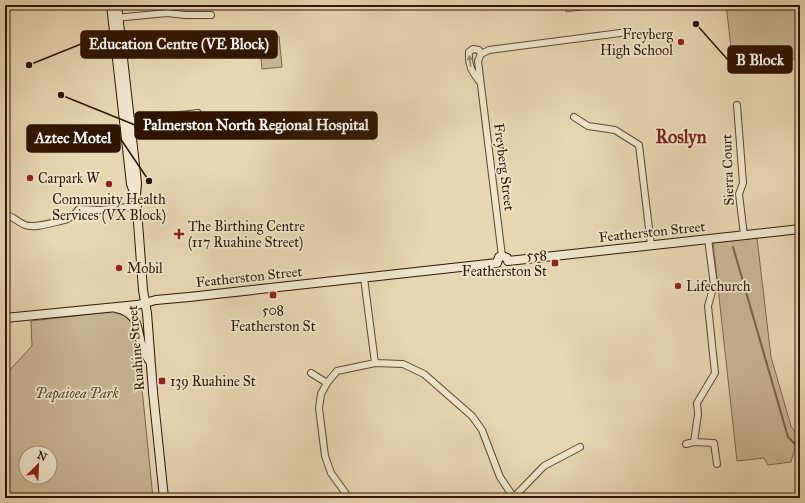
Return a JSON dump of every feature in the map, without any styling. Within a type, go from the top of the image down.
[{"type":"main road","name":"Ruahine Street","points":[[112,5],[116,18],[137,184],[136,195],[143,290],[146,302],[152,392],[164,498]]},
{"type":"main road","name":"Ruahine Street","points":[[117,5],[116,18],[131,184],[136,195]]},
{"type":"main road","name":"Featherston Street","points":[[5,318],[114,308],[137,305],[156,300],[364,278],[502,260],[800,229]]},
{"type":"main road","points":[[114,308],[130,313],[135,320],[142,348],[151,363]]},
{"type":"street","points":[[116,18],[167,13],[184,16],[211,15]]},
{"type":"street","name":"Freyberg Street","points":[[502,260],[480,82],[478,61],[481,54],[489,50],[628,32]]},
{"type":"street","name":"Freyberg Street","points":[[480,82],[474,75],[468,61],[469,52],[473,49],[478,50],[481,54]]},
{"type":"street","name":"Sierra Court","points":[[737,105],[744,183],[739,194],[744,235]]},
{"type":"street","points":[[130,121],[198,113]]},
{"type":"street","points":[[574,117],[588,126],[615,130],[639,145],[651,245]]},
{"type":"street","points":[[5,214],[27,226],[34,226],[65,220],[70,218],[79,209],[100,210],[137,206]]},
{"type":"street","points":[[694,442],[698,414],[697,403],[715,373],[708,306],[714,285],[708,239]]},
{"type":"street","points":[[364,278],[375,363]]},
{"type":"street","points":[[349,498],[327,465],[323,448],[319,408],[321,394],[327,383],[337,371],[375,363],[403,364],[424,374],[478,423],[500,477],[513,498],[544,466],[580,447]]},
{"type":"street","points":[[311,372],[327,383]]},
{"type":"street","points":[[686,444],[694,442],[714,443],[717,464]]},
{"type":"green space","points":[[565,5],[588,5],[588,9],[566,12]]},
{"type":"green space","points":[[726,5],[800,5],[800,58],[769,63],[733,64]]},
{"type":"green space","points":[[279,36],[282,67],[262,69],[259,38]]},
{"type":"green space","points":[[757,238],[771,357],[791,426],[800,438],[800,450],[795,448],[791,462],[768,465],[764,458],[737,461],[713,242]]},
{"type":"green space","name":"Papaioea Park","points":[[134,309],[153,498],[7,498],[5,486],[5,375],[32,346],[31,321]]},
{"type":"waterway","points":[[733,247],[788,437],[795,444],[800,446]]},
{"type":"place","name":"B Block","points":[[696,24]]},
{"type":"place","name":"Freyberg High School","points":[[681,42]]},
{"type":"place","name":"Education Centre (VE Block)","points":[[29,65]]},
{"type":"place","name":"Palmerston North Regional Hospital","points":[[61,95]]},
{"type":"place","name":"Carpark W","points":[[30,178]]},
{"type":"place","name":"Aztec Motel","points":[[149,181]]},
{"type":"place","name":"Community Health Services (VX Block)","points":[[109,184]]},
{"type":"place","name":"The Birthing Centre (117 Ruahine Street)","points":[[179,234]]},
{"type":"place","name":"558 Featherston St","points":[[555,263]]},
{"type":"place","name":"Mobil","points":[[119,268]]},
{"type":"place","name":"Lifechurch","points":[[678,286]]},
{"type":"place","name":"508 Featherston St","points":[[273,295]]},
{"type":"place","name":"139 Ruahine St","points":[[162,381]]},
{"type":"district","name":"Roslyn","points":[[681,137]]}]
